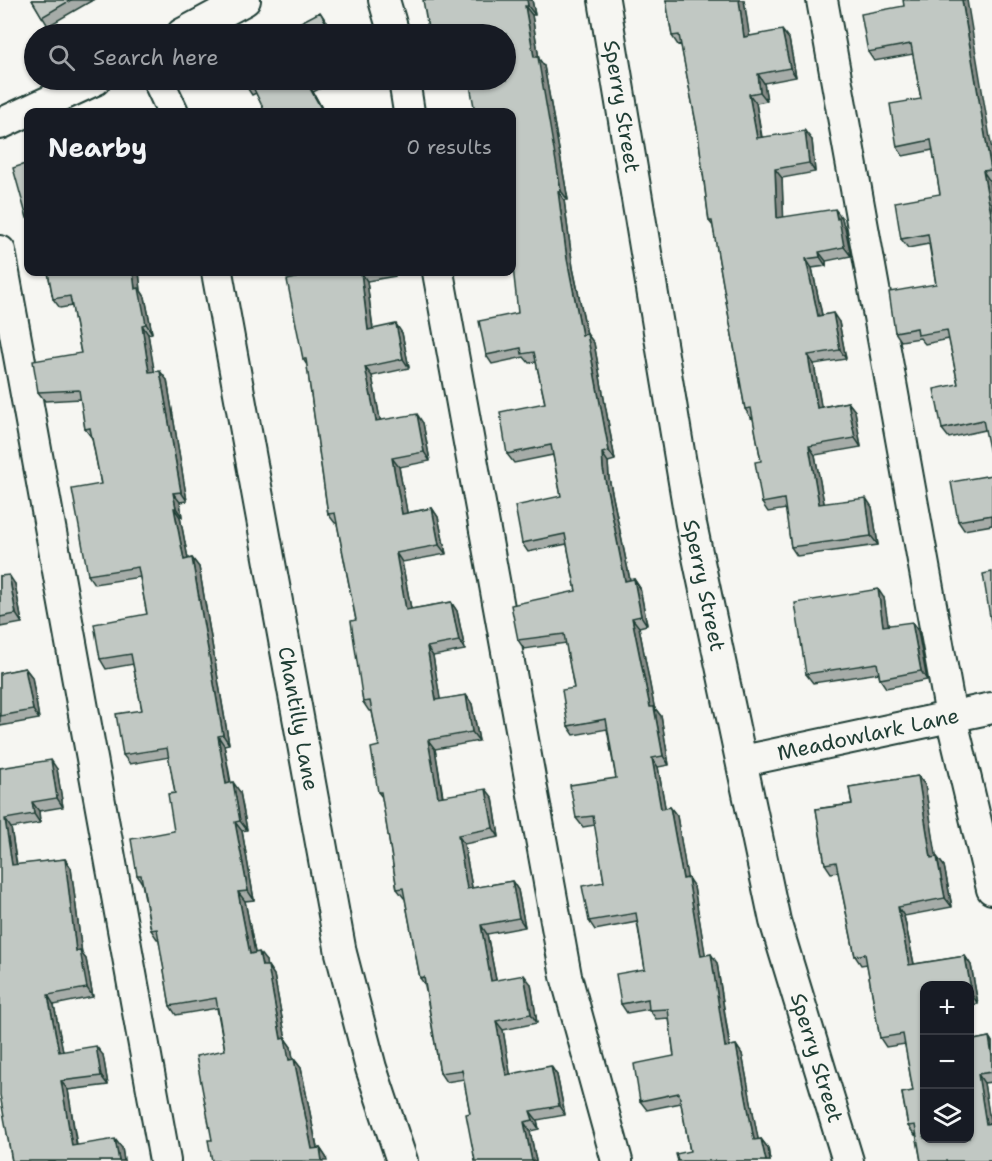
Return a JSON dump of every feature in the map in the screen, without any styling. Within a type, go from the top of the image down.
[{"type":"street","points":[[201,24],[245,0]]},
{"type":"street","points":[[384,0],[391,24]]},
{"type":"street","name":"Sperry Street","points":[[604,0],[691,524],[776,921],[849,1161]]},
{"type":"street","points":[[822,0],[951,716],[992,889]]},
{"type":"street","points":[[35,108],[73,90]]},
{"type":"street","points":[[163,90],[171,108]]},
{"type":"street","points":[[406,90],[409,108]]},
{"type":"street","points":[[0,124],[24,113]]},
{"type":"street","points":[[0,251],[165,1161]]},
{"type":"street","name":"Chantilly Lane","points":[[218,276],[341,953],[371,1068],[402,1161]]},
{"type":"street","points":[[439,276],[566,976],[616,1161]]},
{"type":"street","name":"Meadowlark Lane","points":[[743,761],[992,708]]},
{"type":"building","points":[[32,0],[71,0],[42,17]]},
{"type":"building","points":[[423,0],[527,0],[528,6],[525,6],[534,57],[538,57],[561,191],[558,191],[567,259],[582,335],[587,334],[609,451],[602,453],[603,469],[625,581],[634,579],[641,616],[632,618],[650,707],[654,707],[663,756],[652,758],[661,809],[670,807],[683,879],[688,878],[701,956],[711,954],[725,1047],[736,1045],[754,1140],[761,1139],[766,1161],[678,1161],[676,1154],[690,1151],[679,1093],[640,1101],[634,1064],[674,1056],[668,1009],[649,1010],[648,999],[621,1004],[616,974],[645,969],[636,913],[589,921],[582,886],[604,882],[593,816],[576,818],[570,785],[616,778],[606,719],[568,726],[562,690],[574,688],[564,634],[518,640],[511,605],[576,591],[565,534],[522,543],[515,506],[561,496],[551,445],[507,454],[500,412],[545,403],[534,352],[522,354],[521,348],[486,355],[479,321],[518,313],[514,276],[516,276],[516,108],[474,108],[471,90],[516,90],[516,24],[427,24]]},
{"type":"building","points":[[666,0],[739,0],[744,37],[782,30],[790,68],[758,74],[760,92],[749,94],[757,138],[805,131],[809,163],[775,169],[777,218],[835,209],[837,219],[839,218],[844,247],[819,252],[820,257],[806,259],[818,316],[833,313],[840,350],[808,355],[817,408],[848,402],[855,438],[809,446],[819,504],[866,498],[871,536],[791,547],[784,499],[762,503],[755,462],[761,461],[751,408],[745,409],[712,221],[709,221],[698,133],[679,35],[672,36]]},
{"type":"building","points":[[903,0],[962,0],[991,170],[983,171],[992,219],[992,463],[983,420],[942,429],[934,389],[958,384],[947,330],[918,335],[917,328],[895,332],[889,292],[936,284],[928,234],[901,239],[895,202],[940,194],[931,140],[897,147],[890,104],[921,99],[911,44],[868,52],[861,14],[904,6]]},
{"type":"building","points":[[320,12],[327,24],[297,24]]},
{"type":"building","points":[[254,90],[311,90],[321,108],[263,108]]},
{"type":"building","points":[[24,164],[24,207],[13,168]]},
{"type":"building","points":[[49,276],[133,276],[135,289],[139,288],[146,324],[142,325],[149,372],[160,371],[181,492],[173,493],[176,508],[174,508],[184,560],[192,558],[223,735],[218,736],[226,784],[233,782],[240,821],[235,822],[248,891],[238,892],[250,954],[259,952],[262,966],[268,966],[281,1039],[285,1038],[289,1060],[294,1059],[312,1149],[320,1148],[322,1161],[212,1161],[208,1140],[212,1140],[196,1056],[225,1050],[216,998],[170,1006],[157,929],[151,930],[141,875],[137,875],[131,839],[174,831],[168,794],[175,793],[167,748],[123,755],[116,714],[142,710],[131,654],[100,659],[94,624],[147,614],[138,567],[88,575],[72,489],[101,484],[90,428],[85,429],[79,390],[38,392],[33,361],[81,353],[70,296],[53,299]]},
{"type":"building","points":[[296,276],[361,276],[368,330],[396,324],[403,359],[365,367],[376,421],[417,414],[424,452],[392,458],[402,514],[432,508],[439,545],[396,553],[406,610],[451,602],[459,641],[427,647],[436,700],[466,695],[472,732],[428,740],[438,797],[486,789],[493,828],[458,835],[467,889],[512,881],[519,918],[481,925],[491,981],[524,975],[531,1014],[496,1021],[506,1075],[551,1066],[559,1106],[530,1111],[533,1120],[524,1122],[532,1161],[475,1161],[466,1114],[470,1113],[462,1070],[440,1073],[424,977],[420,978],[403,888],[397,889],[381,792],[378,792],[371,748],[379,746],[370,701],[363,702],[351,621],[356,620],[335,513],[328,514],[306,359],[303,359],[287,280],[296,278]]},
{"type":"building","points":[[992,475],[992,515],[958,521],[951,482]]},
{"type":"building","points":[[992,572],[992,629],[983,574]]},
{"type":"building","points":[[9,575],[16,614],[0,617],[0,576]]},
{"type":"building","points":[[878,589],[883,626],[912,622],[921,671],[880,679],[877,663],[806,674],[795,603]]},
{"type":"building","points":[[25,668],[33,710],[0,716],[0,673]]},
{"type":"building","points":[[51,760],[57,798],[32,802],[34,814],[5,819],[12,865],[65,859],[76,951],[80,950],[87,988],[48,995],[59,1052],[96,1046],[101,1076],[61,1081],[72,1146],[115,1139],[119,1161],[12,1161],[0,1095],[0,768]]},
{"type":"building","points":[[918,776],[931,858],[937,857],[945,898],[898,907],[909,965],[965,956],[969,981],[920,981],[920,1143],[974,1143],[974,1040],[989,1037],[992,1072],[978,1074],[986,1124],[992,1123],[992,1161],[921,1161],[915,1125],[908,1126],[902,1093],[913,1091],[903,1034],[880,1038],[865,954],[855,956],[836,862],[825,864],[816,809],[852,804],[849,787]]}]
